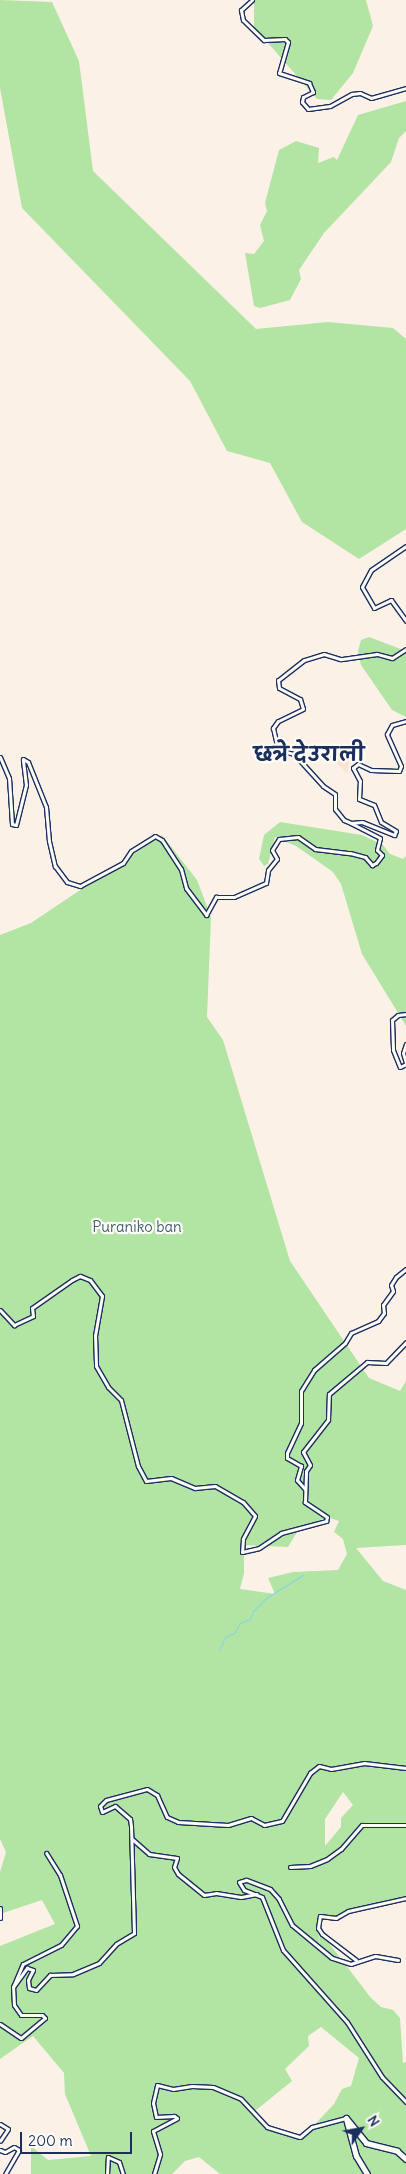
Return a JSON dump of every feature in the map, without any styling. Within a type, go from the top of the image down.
[{"type":"street","points":[[252,0],[241,10],[243,20],[264,40],[285,39],[288,42],[279,73],[310,83],[313,92],[303,97],[302,102],[308,109],[330,106],[352,94],[360,93],[371,98],[406,88]]},
{"type":"street","points":[[406,546],[371,570],[362,587],[374,608],[391,600],[406,621]]},
{"type":"street","points":[[0,757],[9,778],[12,824],[16,825],[26,785],[23,759],[28,762],[46,807],[49,841],[56,866],[67,882],[80,886],[123,863],[131,851],[155,836],[162,840],[181,869],[186,888],[206,915],[216,897],[234,897],[266,883],[268,870],[277,859],[272,850],[279,839],[298,837],[315,849],[334,854],[350,853],[366,858],[372,864],[376,863],[382,855],[377,850],[380,838],[351,823],[335,809],[333,792],[323,786],[294,754],[278,750],[273,728],[278,721],[303,709],[300,700],[279,688],[278,680],[304,660],[324,654],[340,659],[377,654],[392,658],[406,649]]},
{"type":"street","points":[[351,823],[362,822],[388,834],[396,833],[394,828],[381,822],[374,805],[359,799],[360,781],[353,768],[358,764],[370,770],[399,770],[401,766],[387,734],[392,725],[406,721]]},
{"type":"street","points":[[406,1014],[394,1016],[392,1027],[392,1050],[400,1067],[406,1064],[403,1053],[406,1044]]},
{"type":"street","points":[[305,1489],[297,1480],[301,1466],[287,1458],[287,1453],[301,1423],[301,1391],[314,1370],[345,1343],[350,1333],[378,1321],[384,1313],[383,1305],[393,1291],[391,1285],[396,1276],[406,1269]]},
{"type":"street","points":[[0,1310],[14,1325],[33,1316],[32,1308],[72,1280],[80,1276],[90,1280],[102,1296],[95,1334],[96,1366],[108,1387],[121,1400],[138,1466],[146,1481],[171,1478],[195,1488],[215,1486],[243,1502],[254,1516],[243,1539],[242,1552],[259,1548],[281,1533],[326,1521],[327,1517],[305,1502],[309,1461],[303,1452],[328,1420],[329,1394],[367,1362],[386,1363],[406,1342]]},
{"type":"street","points":[[13,1988],[31,1967],[33,1970],[28,1980],[32,1989],[39,1988],[50,1975],[82,1971],[99,1963],[116,1944],[134,1933],[130,1819],[122,1810],[115,1806],[102,1812],[100,1809],[106,1800],[147,1789],[157,1795],[167,1817],[178,1822],[228,1825],[251,1818],[264,1825],[282,1821],[289,1814],[292,1803],[314,1768],[364,1763],[406,1768]]},
{"type":"street","points":[[290,1867],[310,1866],[327,1859],[341,1849],[362,1825],[406,1825]]},
{"type":"street","points":[[132,1839],[149,1854],[177,1858],[174,1867],[178,1874],[204,1895],[216,1893],[241,1897],[258,1894]]},
{"type":"street","points":[[0,2024],[21,2038],[45,2018],[42,2015],[18,2014],[12,1999],[13,1988],[23,1964],[59,1947],[77,1926],[60,1875],[46,1853]]},
{"type":"street","points":[[398,1960],[375,1956],[356,1960],[351,1964],[344,1963],[317,1948],[292,1925],[280,1899],[266,1886],[239,1882],[244,1890],[258,1894],[271,1916],[283,1950],[347,2022],[378,2072],[406,2102]]},
{"type":"street","points":[[356,1960],[322,1934],[318,1928],[320,1916],[323,1914],[336,1918],[348,1912],[406,1898]]},
{"type":"street","points":[[0,1908],[1,1915]]},
{"type":"street","points":[[154,2174],[160,2154],[153,2131],[177,2118],[174,2116],[156,2117],[153,2103],[157,2085],[173,2089],[192,2086],[213,2087],[241,2099],[267,2127],[300,2137],[312,2127],[346,2118]]},
{"type":"street","points":[[346,2118],[366,2143],[397,2151],[406,2159]]},
{"type":"street","points":[[346,2118],[356,2156],[368,2174]]},
{"type":"street","points":[[0,2124],[8,2129],[0,2141]]},
{"type":"street","points":[[0,2150],[6,2152],[14,2147],[18,2150],[5,2174]]},
{"type":"street","points":[[107,2174],[107,2157],[119,2162],[123,2174]]},
{"type":"shaded area","points":[[336,751],[351,756],[347,773],[328,756]]},
{"type":"green space","points":[[0,0],[52,2],[79,61],[93,171],[256,329],[328,322],[393,328],[406,339],[406,529],[359,559],[302,522],[270,463],[227,451],[190,381],[22,208],[0,88]]},
{"type":"green space","points":[[254,0],[366,0],[373,26],[353,73],[331,100],[317,99],[254,27]]},
{"type":"green space","points":[[406,101],[406,131],[399,138],[391,162],[324,233],[299,270],[301,279],[290,300],[260,308],[254,306],[245,253],[254,254],[264,241],[260,225],[267,211],[265,203],[279,150],[296,141],[319,148],[318,163],[334,157],[337,160],[358,115]]},
{"type":"green space","points":[[369,637],[406,651],[406,717],[392,710],[361,665],[358,651],[361,640]]},
{"type":"green space","points":[[280,822],[362,835],[383,845],[390,854],[403,859],[406,856],[406,1026],[362,954],[341,884],[333,872],[296,846],[275,837],[268,864],[264,866],[259,859],[264,835]]},
{"type":"green space","name":"Puraniko ban","points":[[162,835],[197,880],[211,917],[207,1017],[223,1040],[290,1261],[369,1378],[400,1391],[406,1381],[406,1545],[356,1548],[383,1581],[406,1590],[406,1898],[348,1911],[336,1918],[323,1914],[317,1921],[320,1948],[319,1930],[371,1998],[381,2007],[393,2010],[400,2018],[403,2063],[406,2062],[406,2174],[220,2174],[199,2157],[185,2161],[172,2174],[31,2174],[31,2146],[48,2160],[91,2156],[65,2094],[64,2073],[33,2036],[0,2059],[0,1946],[55,1924],[42,1900],[0,1914],[0,1872],[6,1852],[0,1839],[0,935],[31,923]],"holes":[[[327,1517],[339,1521],[334,1532],[343,1539],[347,1554],[338,1570],[293,1572],[268,1578],[275,1594],[240,1589],[244,1573],[244,1545],[288,1547],[299,1529]],[[343,1792],[353,1805],[341,1818],[341,1827],[325,1846],[325,1819]],[[321,2027],[359,2058],[351,2086],[342,2089],[334,2104],[304,2136],[267,2127],[255,2111],[292,2081],[285,2069],[309,2046],[308,2036]]]},
{"type":"waterway","points":[[219,1650],[225,1637],[234,1633],[240,1623],[250,1619],[253,1611],[266,1598],[303,1575]]},
{"type":"district","name":"छत्रे देउराली","points":[[309,753]]}]
